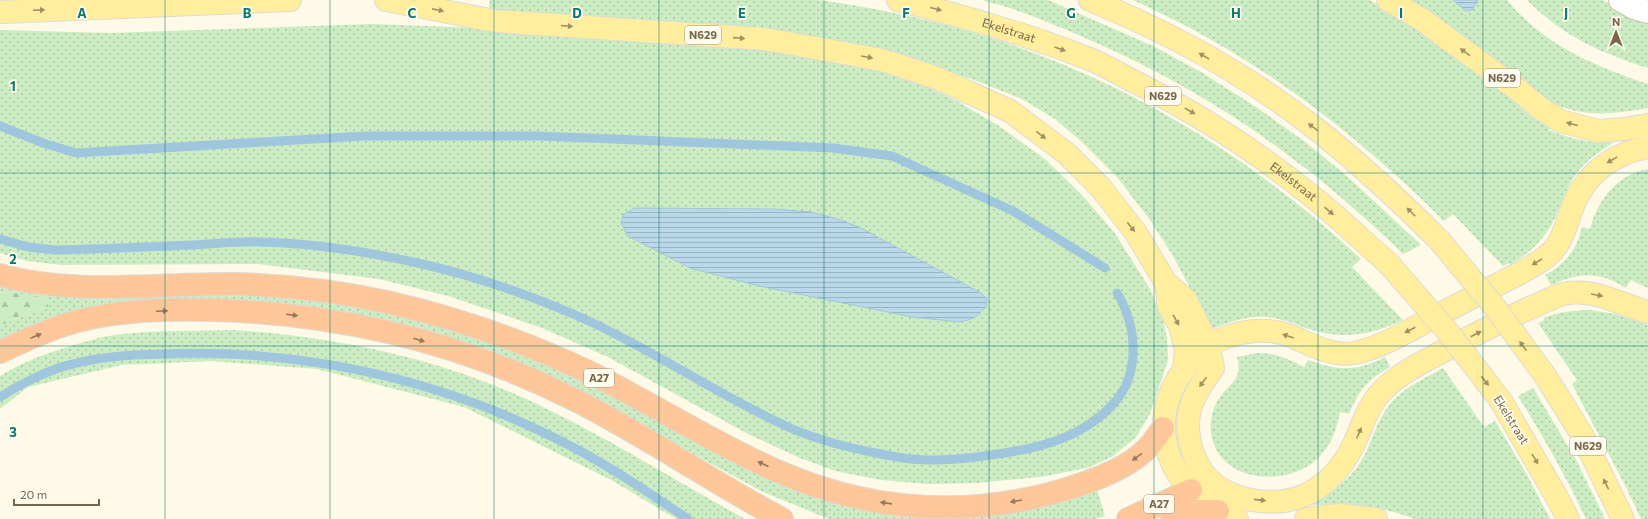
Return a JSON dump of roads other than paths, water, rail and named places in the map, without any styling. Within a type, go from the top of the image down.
[{"type":"highway","name":"A27","points":[[0,275],[34,283],[64,286],[95,287],[235,284],[282,287],[359,297],[443,316],[518,342],[558,358],[631,394],[715,440],[777,471],[829,491],[887,504],[971,507],[1015,502],[1048,494],[1079,485],[1128,463],[1142,454],[1163,428]]},
{"type":"highway","name":"A27","points":[[0,352],[74,322],[147,312],[186,310],[270,312],[364,327],[447,348],[481,359],[542,384],[637,433],[782,519]]},
{"type":"highway","name":"A27","points":[[1128,519],[1191,490]]},
{"type":"highway","name":"A27","points":[[1172,519],[1194,511],[1227,515]]},
{"type":"main road","points":[[0,12],[290,0]]},
{"type":"main road","name":"N629","points":[[386,0],[495,21],[765,39],[882,60],[937,78],[1010,111],[1066,153],[1101,188],[1136,233],[1166,283],[1186,300],[1209,347]]},
{"type":"main road","name":"Ekelstraat","points":[[898,0],[950,13],[1021,35],[1093,61],[1155,92],[1204,119],[1258,155],[1315,199],[1389,264],[1448,332],[1500,401],[1560,501],[1568,519]]},
{"type":"main road","name":"N629","points":[[1090,0],[1128,16],[1194,49],[1262,91],[1319,132],[1390,192],[1439,240],[1493,305],[1546,377],[1582,435],[1623,519]]},
{"type":"main road","name":"N629","points":[[1388,0],[1421,20],[1518,90],[1540,108],[1560,121],[1598,131],[1648,125]]},
{"type":"main road","points":[[1227,515],[1206,504],[1178,475],[1167,448],[1163,428],[1166,407],[1173,387],[1184,369],[1209,347],[1218,341],[1238,333],[1265,330],[1286,334],[1337,354],[1353,353],[1379,345],[1522,272],[1544,258],[1556,247],[1577,198],[1594,174],[1606,163],[1623,153],[1648,146]]},
{"type":"main road","name":"N629","points":[[1166,283],[1169,307],[1180,326],[1186,350],[1184,369]]},
{"type":"main road","points":[[1191,490],[1207,488],[1223,490],[1242,497],[1261,501],[1300,497],[1316,489],[1330,478],[1340,467],[1353,446],[1372,403],[1384,389],[1399,377],[1482,330],[1516,313],[1562,294],[1596,294],[1610,298],[1635,309],[1648,312]]},
{"type":"main road","points":[[1209,347],[1213,368],[1198,389],[1192,401],[1188,415],[1188,431],[1191,448],[1199,466],[1210,480],[1223,490]]},
{"type":"main road","points":[[1306,519],[1338,515],[1376,519]]},
{"type":"street","points":[[1620,0],[1634,8],[1648,12]]},
{"type":"water","points":[[1453,0],[1478,1],[1472,10],[1466,11]]},
{"type":"water","points":[[634,208],[773,209],[811,212],[844,221],[863,229],[981,293],[987,299],[986,307],[978,315],[960,322],[912,317],[759,286],[690,268],[628,236],[621,223],[623,215]]},
{"type":"waterway","points":[[0,126],[43,143],[76,153],[364,136],[539,136],[833,148],[892,156],[1013,211],[1105,268]]},
{"type":"waterway","points":[[0,239],[28,247],[56,250],[201,245],[243,242],[279,243],[356,251],[436,267],[503,287],[589,321],[638,346],[736,401],[797,431],[857,449],[900,458],[923,460],[969,458],[1035,447],[1064,438],[1078,431],[1103,414],[1123,391],[1129,378],[1132,364],[1132,334],[1124,306],[1117,293]]},
{"type":"waterway","points":[[0,397],[26,382],[55,369],[84,361],[117,356],[203,353],[289,359],[331,365],[373,373],[414,384],[455,396],[509,417],[576,449],[634,483],[688,519]]}]
